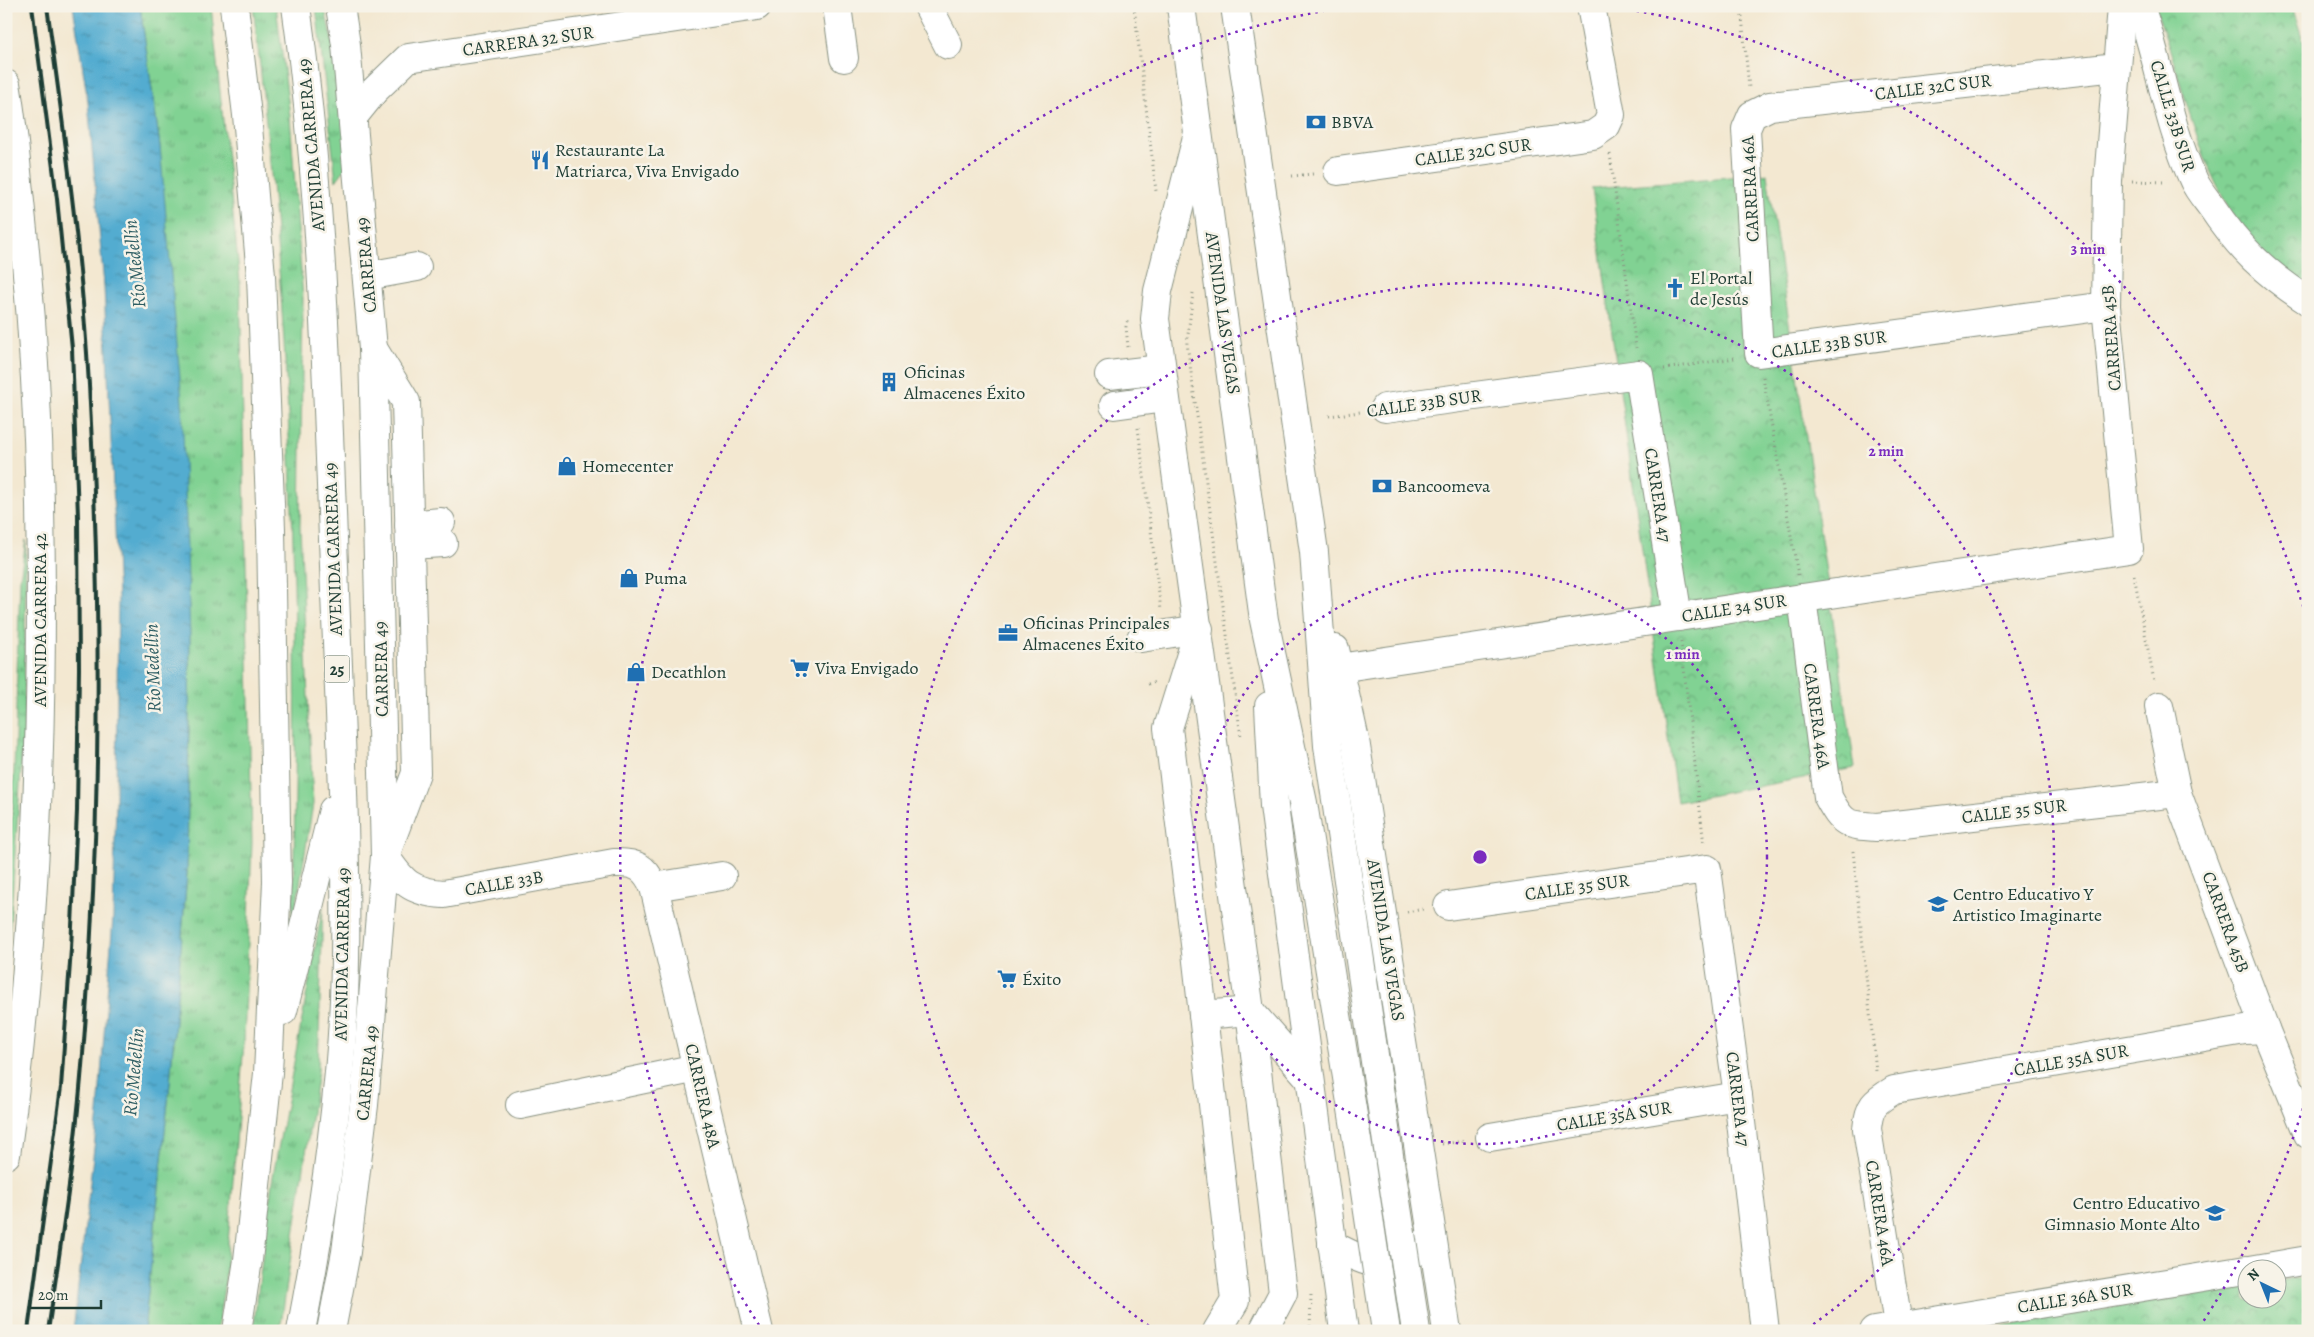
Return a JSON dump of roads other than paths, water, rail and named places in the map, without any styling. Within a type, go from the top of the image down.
[{"type":"main road","points":[[234,6],[247,115],[261,276],[271,529],[277,882],[268,1073],[248,1260],[237,1331]]},
{"type":"main road","name":"AVENIDA CARRERA 49","points":[[296,6],[319,225],[329,436],[345,899],[344,1000],[337,1099],[328,1178],[301,1331]]},
{"type":"main road","name":"CARRERA 49","points":[[331,1331],[346,1252],[364,1105],[385,856],[374,349],[346,45],[340,6]]},
{"type":"main road","name":"CARRERA 32 SUR","points":[[353,117],[374,91],[408,58],[757,6]]},
{"type":"main road","points":[[837,6],[844,58]]},
{"type":"main road","points":[[928,6],[948,44],[948,6]]},
{"type":"main road","name":"AVENIDA LAS VEGAS","points":[[1182,6],[1264,620],[1303,803],[1362,1165],[1386,1331]]},
{"type":"main road","name":"AVENIDA LAS VEGAS","points":[[1236,6],[1314,552],[1328,746],[1416,1331]]},
{"type":"main road","name":"CALLE 32C SUR","points":[[1338,171],[1593,135],[1606,126],[1611,114],[1591,6]]},
{"type":"main road","name":"CARRERA 45B","points":[[2122,6],[2108,181],[2106,306],[2129,549]]},
{"type":"main road","name":"CALLE 33B SUR","points":[[2140,6],[2178,141],[2194,182],[2226,230],[2251,259],[2285,286],[2308,301]]},
{"type":"main road","name":"CALLE 32C SUR","points":[[1752,116],[1770,106],[2116,67]]},
{"type":"main road","name":"AVENIDA CARRERA 42","points":[[6,84],[31,308],[38,414],[42,602],[39,763],[32,922],[6,1155]]},
{"type":"main road","name":"CARRERA 46A","points":[[1752,116],[1746,129],[1759,353]]},
{"type":"main road","points":[[1198,133],[1158,290],[1155,319],[1250,1011],[1283,1293],[1263,1331]]},
{"type":"main road","points":[[367,276],[417,268]]},
{"type":"main road","name":"CALLE 33B SUR","points":[[1759,353],[2106,306]]},
{"type":"main road","points":[[374,349],[406,402],[416,773],[385,856]]},
{"type":"main road","points":[[1120,374],[1161,369]]},
{"type":"main road","name":"CALLE 33B SUR","points":[[1385,408],[1639,374]]},
{"type":"main road","name":"CARRERA 47","points":[[1639,374],[1678,617]]},
{"type":"main road","points":[[1124,403],[1165,398]]},
{"type":"main road","points":[[410,535],[442,532]]},
{"type":"main road","name":"CALLE 34 SUR","points":[[1339,668],[2129,549]]},
{"type":"main road","name":"AVENIDA LAS VEGAS","points":[[1314,552],[1356,750],[1447,1331]]},
{"type":"main road","name":"CARRERA 46A","points":[[1802,598],[1828,797],[1837,814],[1851,825]]},
{"type":"main road","name":"AVENIDA LAS VEGAS","points":[[1264,620],[1274,806],[1344,1331]]},
{"type":"main road","points":[[1153,636],[1199,629]]},
{"type":"main road","points":[[1199,629],[1168,728],[1235,1301],[1217,1331]]},
{"type":"main road","name":"CARRERA 45B","points":[[2159,706],[2177,793],[2265,1028],[2308,1134]]},
{"type":"main road","points":[[268,1073],[341,776]]},
{"type":"main road","name":"CALLE 35 SUR","points":[[1851,825],[1877,827],[2177,793]]},
{"type":"main road","name":"CALLE 33B","points":[[385,856],[398,876],[412,887],[426,893],[444,894],[614,863],[629,863],[638,866]]},
{"type":"main road","name":"CARRERA 48A","points":[[638,866],[649,875],[654,887],[759,1331]]},
{"type":"main road","name":"CARRERA 47","points":[[1707,869],[1738,1096],[1765,1331]]},
{"type":"main road","name":"CALLE 35 SUR","points":[[1448,906],[1707,869]]},
{"type":"main road","points":[[654,887],[722,876]]},
{"type":"main road","points":[[1250,1011],[1310,1079]]},
{"type":"main road","points":[[1203,1015],[1250,1011]]},
{"type":"main road","name":"CALLE 35A SUR","points":[[1879,1099],[1894,1090],[2265,1028]]},
{"type":"main road","points":[[520,1105],[696,1068]]},
{"type":"main road","name":"CALLE 35A SUR","points":[[1490,1137],[1738,1096]]},
{"type":"main road","name":"CARRERA 46A","points":[[1879,1099],[1868,1112],[1867,1129],[1890,1329]]},
{"type":"main road","points":[[1332,1245],[1366,1261],[1382,1265],[1393,1264],[1413,1254],[1432,1231]]},
{"type":"main road","points":[[2286,1264],[2308,1260]]},
{"type":"main road","name":"CALLE 36A SUR","points":[[1890,1329],[2236,1272]]},
{"type":"main road","points":[[1330,1331],[1337,1284]]},
{"type":"water","name":"Río Medellín","points":[[73,6],[140,6],[160,146],[182,402],[190,637],[187,873],[170,1083],[144,1331],[73,1331],[98,1113],[113,918],[118,598],[104,286],[88,102]]},
{"type":"railway","points":[[28,1331],[61,1087],[71,949],[77,811],[79,669],[78,516],[72,348],[57,199],[32,6]]},
{"type":"railway","points":[[47,6],[72,195],[86,337],[93,470],[98,640],[98,725],[93,896],[82,1066],[76,1132],[48,1331]]},
{"type":"place","name":"BBVA","points":[[1316,122]]},
{"type":"place","name":"Restaurante La Matriarca, Viva Envigado","points":[[540,160]]},
{"type":"place","name":"El Portal de Jesús","points":[[1675,288]]},
{"type":"place","name":"Oficinas Almacenes Éxito","points":[[889,382]]},
{"type":"place","name":"Homecenter","points":[[567,466]]},
{"type":"place","name":"Bancoomeva","points":[[1382,486]]},
{"type":"place","name":"Puma","points":[[629,578]]},
{"type":"place","name":"Oficinas Principales Almacenes Éxito","points":[[1008,633]]},
{"type":"place","name":"Viva Envigado","points":[[800,668]]},
{"type":"place","name":"Decathlon","points":[[636,672]]},
{"type":"place","name":"Centro Educativo Y Artistico Imaginarte","points":[[1938,904]]},
{"type":"place","name":"Éxito","points":[[1007,979]]},
{"type":"place","name":"Centro Educativo Gimnasio Monte Alto","points":[[2215,1213]]}]
